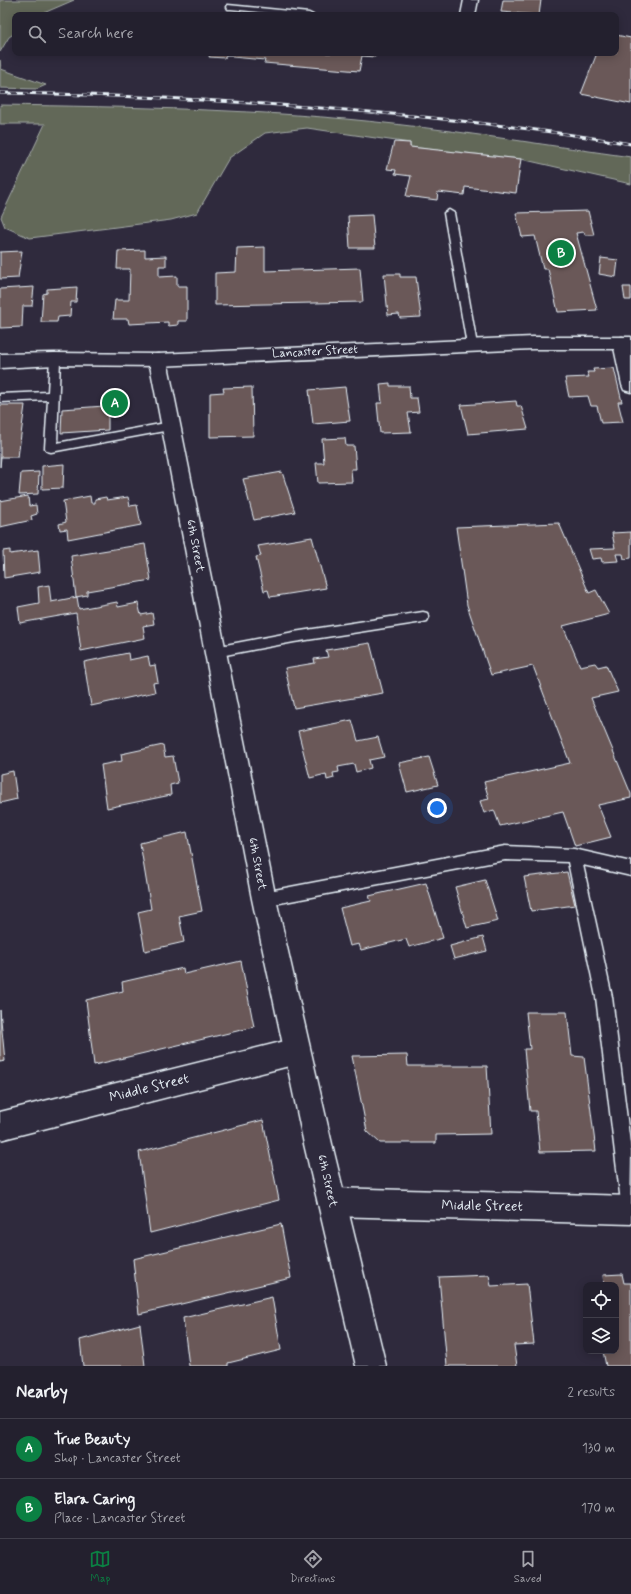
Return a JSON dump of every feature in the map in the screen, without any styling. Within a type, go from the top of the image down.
[{"type":"street","points":[[469,12],[471,0]]},
{"type":"street","name":"Lancaster Street","points":[[0,361],[55,359],[158,360],[472,345],[533,343],[627,343]]},
{"type":"street","points":[[627,343],[631,385]]},
{"type":"street","name":"6th Street","points":[[158,360],[264,899],[297,1051],[371,1366]]},
{"type":"street","name":"Middle Street","points":[[0,1126],[297,1051]]},
{"type":"street","name":"Middle Street","points":[[332,1202],[630,1210]]},
{"type":"lane","points":[[231,7],[279,12]]},
{"type":"lane","points":[[449,213],[472,345]]},
{"type":"lane","points":[[55,359],[51,448],[171,426]]},
{"type":"lane","points":[[0,398],[53,396]]},
{"type":"lane","points":[[215,652],[294,637],[423,617]]},
{"type":"lane","points":[[264,899],[505,853],[574,856],[631,869]]},
{"type":"lane","points":[[574,856],[604,998],[630,1210]]},
{"type":"green space","points":[[0,0],[74,0],[46,12],[12,12],[12,35],[9,37],[0,52]]},
{"type":"green space","points":[[0,60],[1,69],[46,85],[37,89],[0,88]]},
{"type":"green space","points":[[0,105],[148,108],[296,115],[394,124],[483,135],[631,157],[631,184],[521,159],[410,147],[410,143],[307,128],[265,133],[229,158],[197,213],[171,220],[30,238],[5,227],[1,217],[45,124],[0,124]]},
{"type":"building","points":[[503,0],[541,0],[539,12],[501,12]]},
{"type":"building","points":[[619,36],[631,38],[631,104],[581,94],[596,56],[619,56]]},
{"type":"building","points":[[209,56],[226,56],[225,58]]},
{"type":"building","points":[[362,56],[359,71],[264,63],[265,60],[232,57]]},
{"type":"building","points":[[394,142],[410,143],[410,147],[521,159],[516,193],[465,187],[464,195],[438,192],[437,200],[406,196],[411,176],[395,174],[396,170],[387,169]]},
{"type":"building","points":[[588,211],[594,235],[585,235],[584,232],[576,233],[597,310],[558,312],[548,269],[543,269],[535,236],[522,237],[516,213]]},
{"type":"building","points":[[372,215],[375,248],[350,248],[348,216]]},
{"type":"building","points":[[265,247],[265,271],[360,268],[363,302],[215,305],[215,273],[236,272],[237,248]]},
{"type":"building","points":[[145,250],[145,257],[166,256],[166,266],[159,266],[159,277],[177,276],[177,286],[187,286],[187,321],[178,321],[178,325],[168,326],[168,322],[129,324],[128,319],[113,319],[115,300],[129,300],[130,269],[117,269],[118,251]]},
{"type":"building","points":[[22,251],[18,278],[0,279],[0,252]]},
{"type":"building","points":[[601,258],[618,260],[616,277],[599,274]]},
{"type":"building","points":[[384,274],[400,274],[400,277],[416,277],[421,317],[400,318],[399,314],[388,315]]},
{"type":"building","points":[[34,287],[32,306],[23,306],[22,327],[0,328],[0,289]]},
{"type":"building","points":[[77,287],[76,302],[71,302],[70,316],[58,317],[57,322],[41,322],[43,294],[47,293],[47,289]]},
{"type":"building","points":[[623,287],[631,287],[631,300],[625,300]]},
{"type":"building","points":[[614,368],[622,402],[618,402],[623,422],[601,423],[597,406],[591,406],[588,396],[569,397],[565,378],[589,377],[587,372],[594,372],[593,369]]},
{"type":"building","points":[[390,383],[390,386],[409,386],[410,398],[417,398],[419,412],[408,413],[411,432],[380,433],[377,403],[382,403],[380,384]]},
{"type":"building","points":[[252,387],[253,436],[210,437],[210,393],[224,392],[223,388]]},
{"type":"building","points":[[345,387],[350,421],[313,424],[309,390]]},
{"type":"building","points":[[126,395],[126,409],[108,410],[108,430],[61,433],[62,409],[105,406],[105,396]]},
{"type":"building","points":[[516,401],[517,406],[521,406],[528,429],[468,434],[461,405]]},
{"type":"building","points":[[0,405],[25,405],[18,457],[1,457],[0,467]]},
{"type":"building","points":[[345,438],[346,446],[354,446],[356,469],[351,469],[352,482],[318,483],[316,463],[324,463],[322,439]]},
{"type":"building","points":[[64,464],[63,488],[42,489],[42,466]]},
{"type":"building","points":[[39,472],[38,494],[19,495],[21,473]]},
{"type":"building","points":[[282,472],[295,512],[254,520],[243,479]]},
{"type":"building","points":[[28,496],[29,506],[36,505],[37,514],[31,516],[32,520],[0,527],[0,501]]},
{"type":"building","points":[[90,496],[91,503],[95,503],[95,499],[106,497],[107,500],[128,497],[130,506],[137,505],[141,525],[68,539],[67,529],[60,530],[59,524],[66,522],[63,501]]},
{"type":"building","points":[[559,523],[589,593],[596,590],[609,614],[563,626],[580,666],[595,663],[598,667],[606,665],[618,692],[591,698],[631,794],[631,798],[598,805],[611,837],[575,846],[563,812],[500,826],[494,810],[484,813],[480,801],[489,799],[484,782],[570,763],[533,666],[491,675],[467,605],[456,527]]},
{"type":"building","points":[[631,532],[631,558],[624,559],[623,554],[616,554],[618,561],[602,562],[601,558],[592,559],[589,549],[615,548],[612,533]]},
{"type":"building","points":[[312,537],[326,588],[270,597],[268,590],[264,591],[256,557],[261,556],[258,546]]},
{"type":"building","points":[[145,544],[151,580],[87,591],[87,595],[76,597],[71,556]]},
{"type":"building","points":[[10,550],[10,554],[38,550],[40,572],[4,578],[3,551]]},
{"type":"building","points":[[49,585],[51,602],[77,597],[79,609],[117,602],[118,607],[138,603],[141,615],[152,613],[154,624],[143,626],[145,638],[81,651],[76,613],[20,623],[18,607],[39,603],[38,587]]},
{"type":"building","points":[[370,643],[383,693],[294,708],[285,668],[315,663],[314,659],[328,657],[326,650]]},
{"type":"building","points":[[128,653],[129,660],[148,656],[150,666],[155,665],[158,682],[153,683],[155,692],[91,706],[84,662]]},
{"type":"building","points":[[352,720],[358,741],[378,737],[384,757],[369,760],[371,768],[356,772],[354,764],[338,767],[339,772],[333,773],[334,778],[327,780],[326,774],[310,778],[298,731]]},
{"type":"building","points":[[163,745],[165,757],[173,756],[178,783],[170,785],[171,795],[107,808],[101,765],[122,761],[121,754]]},
{"type":"building","points":[[429,757],[438,785],[407,792],[399,763]]},
{"type":"building","points":[[13,771],[17,799],[0,803],[0,774]]},
{"type":"building","points":[[187,832],[202,911],[179,916],[184,942],[145,951],[138,912],[151,909],[140,843]]},
{"type":"building","points":[[567,872],[575,905],[531,911],[524,877]]},
{"type":"building","points":[[485,880],[498,921],[467,928],[455,887]]},
{"type":"building","points":[[426,883],[443,938],[409,947],[406,939],[361,950],[359,944],[350,946],[340,908],[371,901],[369,896]]},
{"type":"building","points":[[483,937],[487,951],[454,959],[450,946]]},
{"type":"building","points":[[241,961],[254,1027],[94,1065],[86,1000],[123,991],[122,982],[183,968],[184,974]]},
{"type":"building","points":[[0,1010],[5,1061],[0,1062]]},
{"type":"building","points":[[526,1012],[567,1012],[572,1056],[584,1057],[596,1151],[540,1152],[536,1111],[530,1111],[524,1049],[530,1049]]},
{"type":"building","points":[[407,1055],[408,1066],[487,1066],[491,1134],[436,1135],[436,1143],[380,1143],[367,1131],[352,1056]]},
{"type":"building","points":[[263,1120],[279,1200],[150,1233],[139,1152]]},
{"type":"building","points":[[281,1224],[291,1278],[139,1314],[133,1259]]},
{"type":"building","points":[[622,1274],[624,1283],[631,1283],[631,1366],[606,1366],[604,1354],[619,1354],[619,1282],[604,1282],[603,1275]]},
{"type":"building","points":[[489,1275],[491,1286],[527,1284],[534,1344],[514,1345],[517,1366],[447,1366],[439,1277]]},
{"type":"building","points":[[272,1297],[281,1350],[228,1363],[228,1366],[189,1366],[183,1318]]},
{"type":"building","points":[[140,1324],[145,1366],[83,1366],[80,1340]]},
{"type":"railway","points":[[0,93],[165,98],[356,111],[539,130],[631,144]]},
{"type":"place","name":"Elara Caring","points":[[561,253]]},
{"type":"place","name":"True Beauty","points":[[115,403]]}]
